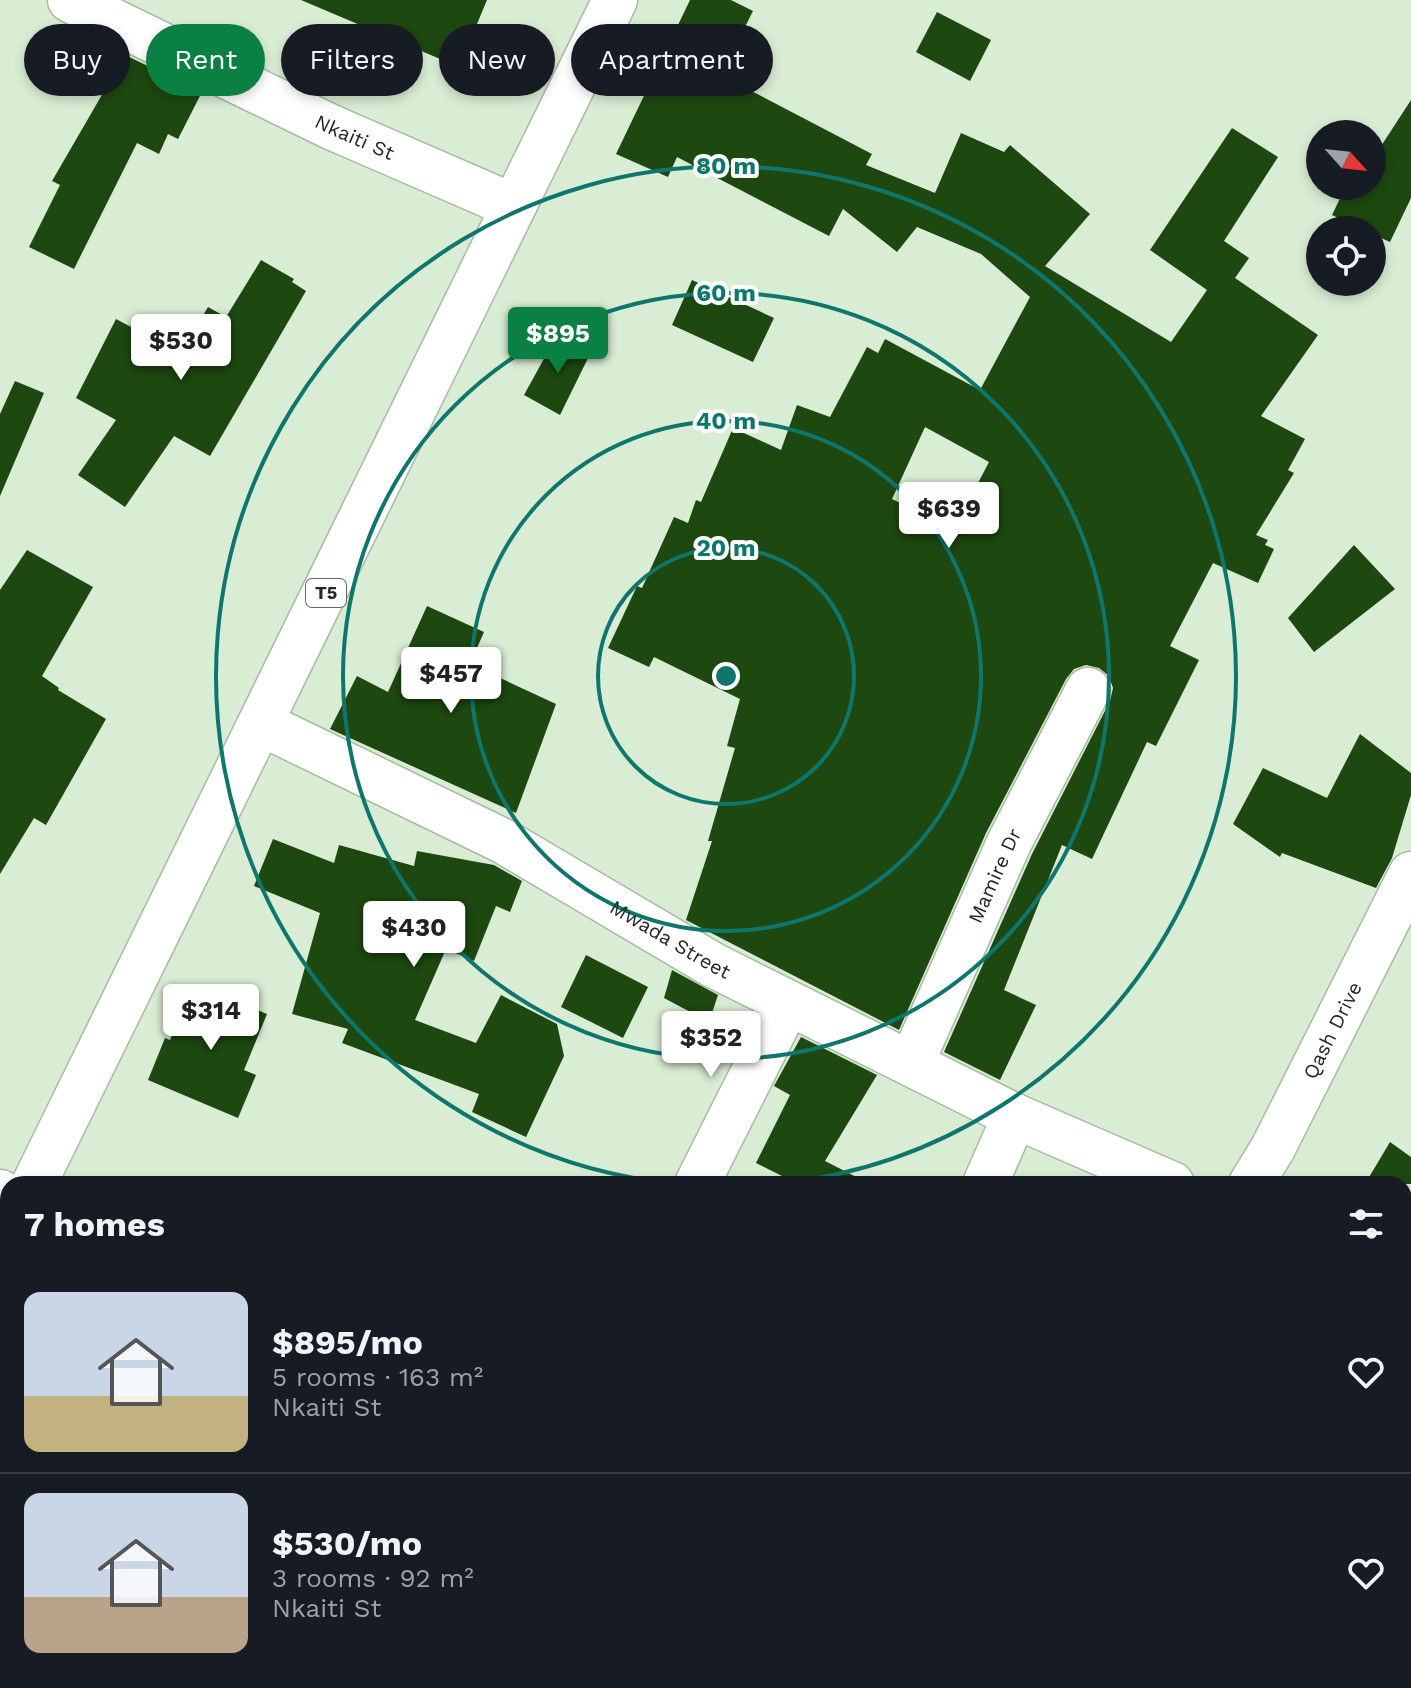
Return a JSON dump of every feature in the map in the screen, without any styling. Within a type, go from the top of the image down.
[{"type":"main road","name":"Nkaiti St","points":[[70,0],[331,127],[513,206]]},
{"type":"main road","name":"T5","points":[[38,1176],[615,0]]},
{"type":"main road","name":"Mamire Dr","points":[[911,1064],[1009,843],[1088,690]]},
{"type":"main road","name":"Mwada Street","points":[[262,724],[503,841],[713,965],[1015,1116],[1154,1176]]},
{"type":"main road","name":"Qash Drive","points":[[1256,1176],[1286,1124],[1411,874]]},
{"type":"main road","points":[[701,1176],[788,1003]]},
{"type":"main road","points":[[989,1176],[1015,1116]]},
{"type":"building","points":[[301,0],[487,0],[477,24],[439,24],[439,59],[423,52],[423,24],[358,24]]},
{"type":"building","points":[[690,0],[731,0],[753,11],[746,24],[678,24]]},
{"type":"building","points":[[937,12],[991,40],[970,81],[916,52]]},
{"type":"building","points":[[130,57],[146,65],[146,96],[200,96],[178,139],[168,134],[159,154],[137,143],[74,269],[29,247],[60,185],[52,181],[101,96],[130,96]]},
{"type":"building","points":[[644,96],[761,96],[872,154],[866,165],[935,193],[961,133],[1004,152],[1010,145],[1090,214],[1045,266],[1171,342],[1207,290],[1150,250],[1232,128],[1278,157],[1224,241],[1249,258],[1235,278],[1318,335],[1261,416],[1305,439],[1288,470],[1294,473],[1256,535],[1268,540],[1265,545],[1274,549],[1258,583],[1213,563],[1170,646],[1199,660],[1156,746],[1147,742],[1092,859],[1062,845],[1004,990],[1036,1005],[1000,1080],[944,1052],[1032,854],[1110,701],[1113,688],[1109,676],[1099,668],[1086,665],[1074,669],[1066,679],[986,833],[899,1030],[686,920],[712,841],[708,841],[735,748],[727,746],[740,699],[654,657],[649,667],[608,648],[637,586],[642,588],[674,517],[688,523],[696,500],[701,502],[733,428],[781,450],[797,405],[830,417],[867,347],[878,353],[885,339],[980,390],[1030,297],[981,254],[917,227],[897,252],[843,209],[829,236],[677,157],[668,177],[616,154]],"holes":[[[925,427],[989,462],[954,529],[892,499]]]},
{"type":"building","points":[[1411,100],[1411,198],[1390,242],[1386,240],[1386,216],[1332,215],[1339,200],[1386,200],[1386,138]]},
{"type":"building","points":[[261,260],[294,279],[292,282],[306,291],[210,456],[174,436],[125,507],[78,475],[116,420],[76,398],[116,319],[180,353],[208,307],[226,317]]},
{"type":"building","points":[[692,280],[774,318],[753,362],[672,325]]},
{"type":"building","points":[[557,335],[591,352],[560,415],[524,395]]},
{"type":"building","points":[[15,381],[44,393],[0,496],[0,414]]},
{"type":"building","points":[[1354,545],[1395,589],[1314,652],[1288,618]]},
{"type":"building","points":[[27,550],[93,587],[42,676],[58,690],[106,719],[46,825],[34,818],[0,874],[0,590]]},
{"type":"building","points":[[427,606],[484,632],[470,664],[556,704],[516,813],[330,729],[357,676],[388,692]]},
{"type":"building","points":[[1360,734],[1411,773],[1411,795],[1392,858],[1376,888],[1282,853],[1280,857],[1233,824],[1263,768],[1327,798]]},
{"type":"building","points":[[273,839],[334,863],[339,845],[414,866],[417,851],[494,865],[522,881],[510,912],[496,906],[474,961],[446,949],[415,1020],[476,1043],[501,995],[557,1024],[564,1056],[526,1137],[472,1112],[479,1094],[342,1043],[348,1029],[292,1014],[320,913],[254,886]]},
{"type":"building","points":[[586,955],[648,987],[623,1038],[561,1007]]},
{"type":"building","points":[[672,970],[718,995],[709,1022],[664,998]]},
{"type":"building","points":[[194,984],[267,1014],[244,1070],[256,1075],[238,1118],[148,1080],[165,1038],[170,1040]]},
{"type":"building","points":[[801,1037],[877,1075],[825,1161],[854,1176],[782,1176],[756,1163],[790,1095],[774,1086]]},
{"type":"building","points":[[1390,1142],[1411,1157],[1411,1176],[1370,1176]]}]
